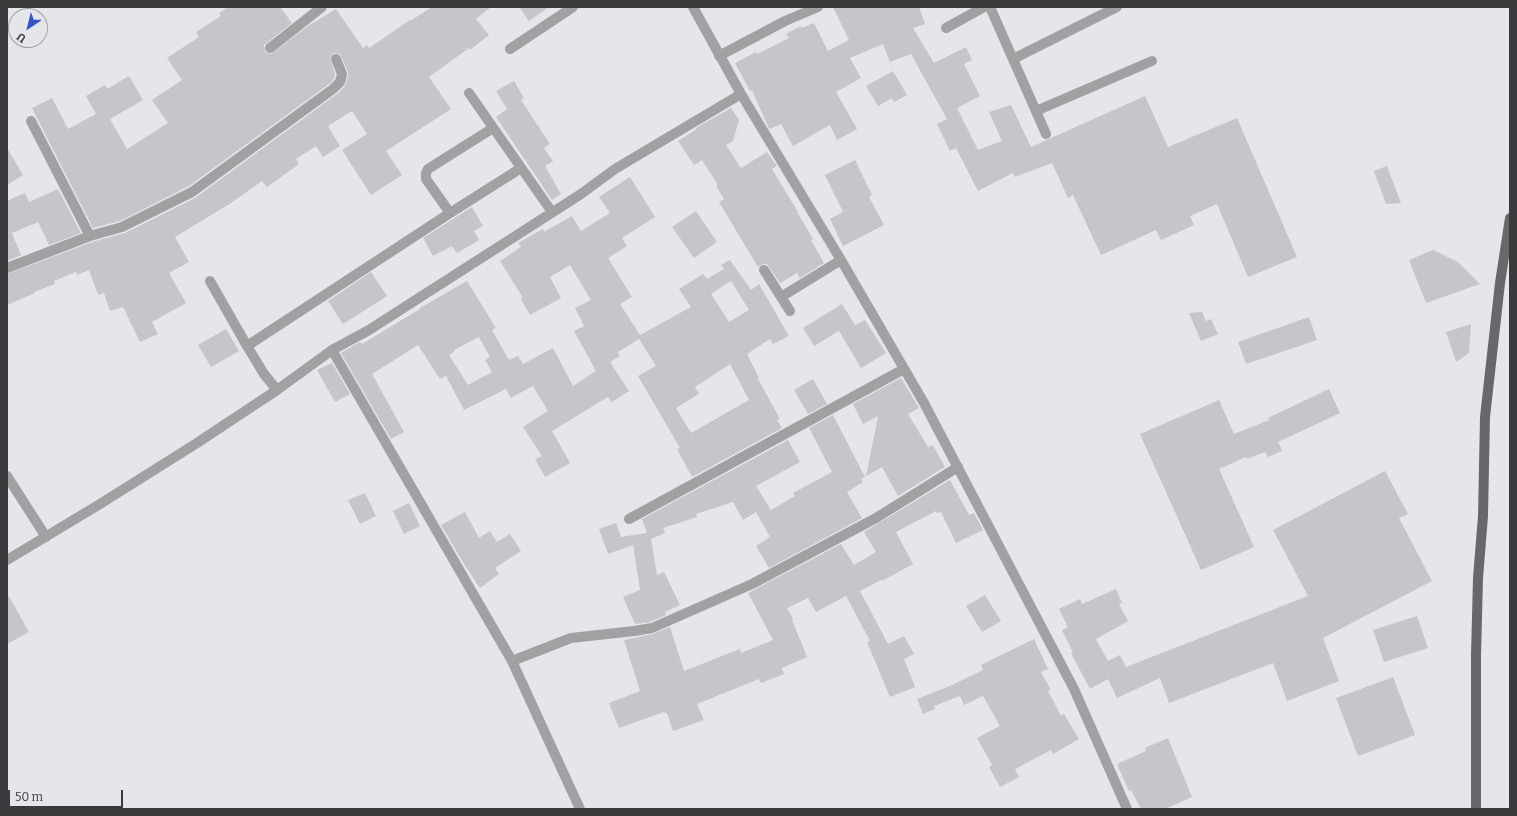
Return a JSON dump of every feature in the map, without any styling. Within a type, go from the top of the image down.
[{"type":"main road","points":[[1476,809],[1476,655],[1485,417],[1500,283],[1510,218]]},
{"type":"street","points":[[270,48],[322,7]]},
{"type":"street","points":[[510,49],[572,7]]},
{"type":"street","points":[[693,7],[740,94],[841,260],[924,402],[1074,688],[1126,809]]},
{"type":"street","points":[[719,56],[818,7]]},
{"type":"street","points":[[946,28],[984,7]]},
{"type":"street","points":[[990,7],[1046,134]]},
{"type":"street","points":[[1013,59],[1117,7]]},
{"type":"street","points":[[7,268],[90,236],[122,227],[192,192],[340,82],[342,74],[336,59]]},
{"type":"street","points":[[1036,111],[1152,61]]},
{"type":"street","points":[[469,93],[552,212]]},
{"type":"street","points":[[7,560],[197,443],[277,390],[332,350],[369,330],[581,194],[614,169],[740,94]]},
{"type":"street","points":[[31,121],[90,236]]},
{"type":"street","points":[[450,213],[426,179],[428,169],[493,128]]},
{"type":"street","points":[[247,346],[521,168]]},
{"type":"street","points":[[781,297],[841,260]]},
{"type":"street","points":[[764,270],[790,310]]},
{"type":"street","points":[[210,281],[264,374],[277,390]]},
{"type":"street","points":[[332,350],[512,661],[580,809]]},
{"type":"street","points":[[629,519],[904,369]]},
{"type":"street","points":[[512,661],[571,638],[652,628],[752,584],[876,518],[958,467]]},
{"type":"street","points":[[7,476],[46,537]]},
{"type":"building","points":[[228,7],[280,7],[292,23],[264,45],[265,52],[271,54],[308,26],[336,9],[363,48],[367,45],[369,48],[432,7],[491,7],[476,19],[489,35],[470,50],[469,48],[429,77],[451,109],[386,151],[402,175],[371,195],[342,150],[367,134],[352,111],[328,126],[340,146],[323,157],[316,146],[296,159],[299,164],[267,187],[262,181],[231,203],[175,237],[189,262],[169,273],[186,303],[152,322],[158,334],[140,342],[123,307],[110,311],[104,293],[98,295],[89,270],[77,275],[76,272],[54,281],[55,284],[7,305],[7,274],[92,242],[125,233],[195,198],[337,94],[345,86],[348,72],[340,54],[334,53],[330,58],[335,74],[334,79],[329,84],[189,186],[120,221],[93,228],[32,108],[52,98],[68,129],[96,114],[86,96],[105,85],[107,89],[129,76],[143,100],[110,119],[127,149],[168,123],[152,100],[182,80],[167,58],[199,37],[196,32],[221,16],[219,13]]},
{"type":"building","points":[[519,7],[549,7],[529,21]]},
{"type":"building","points":[[833,7],[919,7],[925,24],[913,28],[934,63],[966,47],[972,60],[964,64],[980,96],[957,108],[978,150],[1002,141],[989,112],[1011,105],[1031,147],[1145,96],[1168,147],[1237,118],[1297,257],[1248,277],[1217,204],[1190,216],[1194,225],[1161,240],[1156,230],[1101,255],[1073,195],[1068,198],[1052,163],[1015,177],[1013,173],[978,191],[956,148],[950,151],[937,124],[947,119],[911,54],[890,62],[883,44],[850,58],[861,78],[836,92],[857,129],[837,140],[830,125],[793,146],[781,124],[769,129],[752,90],[750,91],[735,63],[789,38],[786,34],[801,26],[802,28],[814,23],[828,51],[849,40]]},
{"type":"building","points":[[893,71],[907,95],[894,102],[892,98],[878,106],[866,86]]},
{"type":"building","points":[[514,81],[524,98],[521,100],[550,144],[544,148],[553,161],[545,166],[561,194],[552,200],[496,117],[507,109],[496,91]]},
{"type":"building","points":[[731,108],[739,120],[733,141],[726,145],[741,168],[767,152],[777,166],[772,169],[813,239],[811,240],[824,263],[800,278],[797,273],[780,283],[767,264],[763,264],[758,267],[719,202],[724,199],[716,186],[718,185],[702,160],[694,165],[678,141],[697,129],[696,128]]},
{"type":"building","points":[[7,148],[23,175],[7,185]]},
{"type":"building","points":[[855,160],[872,195],[869,197],[884,225],[843,246],[830,219],[843,212],[825,175]]},
{"type":"building","points":[[1387,166],[1401,203],[1386,204],[1374,171]]},
{"type":"building","points":[[630,177],[655,217],[622,238],[627,246],[608,258],[632,297],[620,304],[640,335],[691,307],[679,289],[703,274],[707,279],[724,269],[721,265],[730,260],[751,290],[759,284],[789,336],[773,344],[770,339],[747,354],[759,378],[758,379],[780,419],[777,420],[782,428],[692,477],[677,449],[680,448],[638,376],[656,366],[639,339],[618,352],[620,356],[610,362],[629,391],[612,402],[608,397],[552,431],[570,463],[545,477],[535,459],[542,456],[523,427],[548,411],[533,386],[511,398],[506,389],[464,410],[446,376],[440,379],[418,345],[372,374],[404,432],[391,439],[341,353],[360,342],[362,344],[467,281],[496,328],[492,330],[509,360],[518,356],[523,364],[553,348],[573,386],[596,371],[574,331],[584,326],[575,308],[591,300],[570,265],[550,277],[561,298],[530,315],[521,299],[523,298],[500,261],[521,247],[518,243],[543,229],[544,232],[572,216],[581,231],[610,213],[599,197]],"holes":[[[731,281],[749,310],[729,322],[711,294]],[[479,337],[490,357],[485,360],[492,372],[468,385],[449,355],[454,352],[454,350]],[[730,364],[749,400],[691,433],[676,408],[699,394],[695,387]]]},
{"type":"building","points":[[58,189],[81,233],[49,245],[38,222],[12,233],[21,255],[7,261],[7,201],[25,193],[29,202]]},
{"type":"building","points":[[472,207],[483,226],[474,231],[479,240],[457,253],[452,246],[433,256],[423,238]]},
{"type":"building","points":[[696,211],[717,242],[694,258],[672,227]]},
{"type":"building","points":[[1433,250],[1458,262],[1480,284],[1426,303],[1409,260]]},
{"type":"building","points":[[371,272],[387,296],[343,324],[328,301]]},
{"type":"building","points":[[842,304],[855,325],[865,320],[886,353],[861,368],[839,331],[814,346],[803,328]]},
{"type":"building","points":[[1202,312],[1206,321],[1211,319],[1218,334],[1201,341],[1189,313]]},
{"type":"building","points":[[1309,317],[1317,340],[1246,364],[1238,342]]},
{"type":"building","points":[[1471,324],[1469,353],[1456,362],[1446,332]]},
{"type":"building","points":[[226,329],[239,351],[211,367],[198,345]]},
{"type":"building","points":[[332,363],[350,394],[335,402],[317,370]]},
{"type":"building","points":[[901,378],[919,408],[908,414],[928,447],[933,445],[945,467],[898,496],[882,467],[866,476],[878,416],[863,424],[853,404]]},
{"type":"building","points":[[813,379],[827,404],[808,414],[794,390]]},
{"type":"building","points":[[1329,389],[1340,413],[1278,442],[1282,451],[1268,457],[1265,452],[1247,459],[1246,457],[1219,469],[1254,547],[1201,570],[1140,434],[1219,400],[1234,434],[1269,420],[1268,418]]},
{"type":"building","points":[[833,415],[865,477],[861,479],[863,482],[847,492],[862,518],[769,568],[756,546],[770,537],[756,512],[743,520],[733,502],[696,514],[697,517],[663,528],[665,533],[651,539],[657,575],[664,572],[680,605],[665,612],[666,615],[650,622],[635,624],[623,597],[640,590],[633,545],[608,554],[599,529],[616,523],[621,537],[647,533],[642,519],[788,440],[800,462],[756,486],[771,510],[795,496],[793,493],[832,472],[809,428]]},
{"type":"building","points":[[1385,471],[1408,514],[1399,518],[1432,581],[1323,638],[1339,681],[1287,701],[1273,663],[1169,703],[1160,678],[1117,698],[1108,679],[1090,689],[1071,653],[1073,653],[1062,630],[1068,627],[1059,609],[1080,599],[1082,604],[1116,589],[1122,603],[1119,604],[1128,621],[1096,639],[1108,661],[1120,655],[1126,667],[1308,596],[1273,530]]},
{"type":"building","points":[[950,480],[969,515],[974,513],[983,530],[956,543],[941,512],[937,513],[936,511],[896,532],[913,564],[860,591],[888,644],[904,636],[914,654],[904,659],[915,687],[890,697],[867,642],[870,641],[846,596],[816,612],[808,598],[787,608],[793,619],[792,620],[807,657],[782,668],[784,674],[761,683],[759,679],[697,704],[704,720],[673,731],[667,713],[664,712],[619,728],[609,703],[640,691],[624,640],[653,634],[670,627],[684,671],[740,649],[741,653],[773,640],[748,593],[841,544],[854,565],[876,552],[864,532]]},
{"type":"building","points":[[365,493],[376,516],[360,524],[348,500]]},
{"type":"building","points":[[409,503],[420,526],[404,534],[393,511]]},
{"type":"building","points":[[465,512],[479,538],[490,531],[497,542],[510,534],[521,551],[495,568],[499,574],[480,588],[441,525]]},
{"type":"building","points":[[7,593],[29,632],[7,644]]},
{"type":"building","points":[[985,595],[1001,621],[982,632],[966,606]]},
{"type":"building","points":[[1417,616],[1428,648],[1384,662],[1373,630]]},
{"type":"building","points":[[1034,639],[1048,669],[1041,672],[1051,690],[1048,691],[1061,716],[1064,714],[1079,739],[1053,754],[1051,750],[1015,769],[1019,777],[1000,787],[989,767],[992,765],[977,738],[1000,726],[983,696],[964,705],[960,696],[934,706],[935,709],[923,714],[917,699],[952,685],[983,670],[981,665]]},
{"type":"building","points":[[1393,677],[1415,735],[1358,756],[1336,698]]},
{"type":"building","points":[[1168,738],[1192,797],[1165,809],[1141,809],[1131,790],[1129,791],[1117,764],[1146,751],[1145,748]]}]
